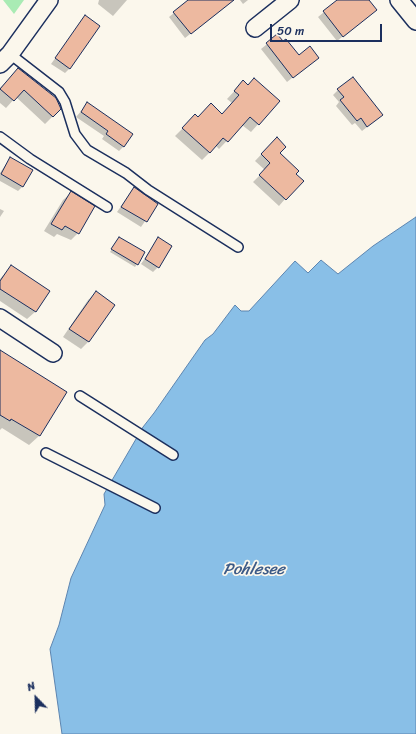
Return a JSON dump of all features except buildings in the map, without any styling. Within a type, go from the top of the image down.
[{"type":"street","points":[[5,59],[49,0]]},
{"type":"street","points":[[255,28],[290,0]]},
{"type":"street","points":[[399,0],[416,21]]},
{"type":"street","points":[[0,318],[53,352]]},
{"type":"lane","points":[[5,59],[59,92],[65,102],[75,134],[87,150],[126,173],[148,190],[238,247]]},
{"type":"lane","points":[[0,137],[107,207]]},
{"type":"lane","points":[[80,396],[173,455]]},
{"type":"lane","points":[[46,453],[155,508]]},
{"type":"green space","points":[[3,0],[24,0],[14,14]]},
{"type":"water","name":"Pohlesee","points":[[416,217],[416,734],[62,734],[50,649],[59,625],[71,578],[105,505],[104,494],[143,427],[205,340],[213,334],[235,305],[241,311],[249,311],[295,261],[308,273],[321,260],[338,274],[373,246]]}]
